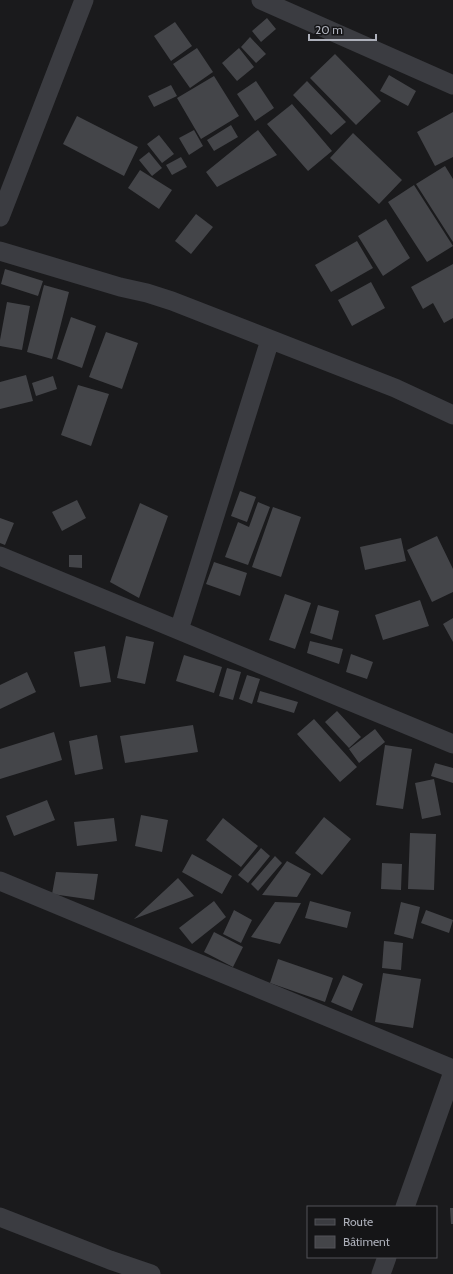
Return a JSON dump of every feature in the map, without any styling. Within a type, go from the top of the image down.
[{"type":"street","points":[[0,217],[84,0]]},
{"type":"street","points":[[261,0],[453,85]]},
{"type":"street","points":[[0,252],[172,301],[394,388],[453,415]]},
{"type":"street","points":[[179,630],[270,340]]},
{"type":"street","points":[[0,556],[453,744]]},
{"type":"street","points":[[0,881],[453,1069]]},
{"type":"street","points":[[405,1206],[453,1072]]},
{"type":"street","points":[[0,1217],[110,1260],[152,1274]]},
{"type":"street","points":[[381,1274],[387,1258]]},
{"type":"building","points":[[267,18],[276,29],[261,42],[252,31]]},
{"type":"building","points":[[175,22],[192,46],[171,61],[154,36]]},
{"type":"building","points":[[250,37],[266,54],[256,63],[241,47]]},
{"type":"building","points":[[197,48],[213,72],[190,88],[173,64]]},
{"type":"building","points":[[239,48],[254,67],[237,81],[222,63]]},
{"type":"building","points":[[335,54],[381,101],[356,125],[310,78]]},
{"type":"building","points":[[389,75],[416,91],[408,106],[380,91]]},
{"type":"building","points":[[214,76],[239,116],[201,139],[177,98]]},
{"type":"building","points":[[256,81],[274,108],[255,121],[237,94]]},
{"type":"building","points":[[307,81],[346,122],[331,135],[293,95]]},
{"type":"building","points":[[171,85],[177,96],[154,107],[148,96]]},
{"type":"building","points":[[292,104],[332,151],[308,171],[267,124]]},
{"type":"building","points":[[453,112],[453,157],[435,166],[417,132]]},
{"type":"building","points":[[77,116],[138,147],[124,176],[63,144]]},
{"type":"building","points":[[231,125],[238,137],[214,151],[207,140]]},
{"type":"building","points":[[194,130],[203,146],[189,155],[179,138]]},
{"type":"building","points":[[258,130],[277,155],[217,187],[206,172]]},
{"type":"building","points":[[353,133],[402,180],[379,204],[330,158]]},
{"type":"building","points":[[159,135],[174,154],[162,163],[147,144]]},
{"type":"building","points":[[149,152],[162,168],[152,176],[139,160]]},
{"type":"building","points":[[181,157],[187,167],[172,175],[166,165]]},
{"type":"building","points":[[445,166],[453,179],[453,242],[416,184]]},
{"type":"building","points":[[140,170],[172,190],[159,209],[128,188]]},
{"type":"building","points":[[414,185],[453,246],[427,262],[388,202]]},
{"type":"building","points":[[196,214],[213,227],[191,254],[175,241]]},
{"type":"building","points":[[386,219],[410,258],[383,276],[358,236]]},
{"type":"building","points":[[357,241],[373,268],[331,292],[315,265]]},
{"type":"building","points":[[453,264],[453,318],[444,323],[433,303],[423,309],[411,287]]},
{"type":"building","points":[[5,269],[43,281],[38,296],[1,284]]},
{"type":"building","points":[[371,282],[385,308],[352,326],[338,300]]},
{"type":"building","points":[[44,285],[69,292],[52,359],[27,352]]},
{"type":"building","points":[[7,302],[30,306],[22,350],[0,346]]},
{"type":"building","points":[[71,317],[96,326],[82,368],[57,359]]},
{"type":"building","points":[[106,332],[138,343],[122,389],[89,377]]},
{"type":"building","points":[[26,375],[33,401],[0,409],[0,382]]},
{"type":"building","points":[[53,376],[57,389],[36,396],[32,383]]},
{"type":"building","points":[[78,385],[109,394],[91,446],[61,435]]},
{"type":"building","points":[[240,491],[256,497],[247,522],[231,516]]},
{"type":"building","points":[[77,500],[86,518],[62,531],[52,512]]},
{"type":"building","points":[[258,502],[270,507],[248,565],[225,557],[238,522],[249,527]]},
{"type":"building","points":[[140,503],[168,516],[139,598],[110,582]]},
{"type":"building","points":[[273,507],[301,517],[281,577],[252,567]]},
{"type":"building","points":[[0,518],[14,523],[5,545],[0,543]]},
{"type":"building","points":[[437,536],[453,569],[453,592],[432,602],[407,550]]},
{"type":"building","points":[[401,538],[406,561],[365,570],[360,547]]},
{"type":"building","points":[[69,555],[82,555],[82,568],[69,567]]},
{"type":"building","points":[[214,562],[247,573],[240,596],[206,584]]},
{"type":"building","points":[[285,594],[311,603],[295,649],[269,640]]},
{"type":"building","points":[[420,600],[429,626],[383,640],[375,615]]},
{"type":"building","points":[[318,605],[339,611],[332,640],[310,633]]},
{"type":"building","points":[[453,618],[453,642],[443,624]]},
{"type":"building","points":[[126,636],[154,642],[145,684],[117,678]]},
{"type":"building","points":[[310,641],[343,649],[339,664],[307,653]]},
{"type":"building","points":[[105,646],[111,682],[80,687],[74,652]]},
{"type":"building","points":[[351,654],[373,662],[367,679],[346,672]]},
{"type":"building","points":[[184,655],[222,667],[214,693],[176,681]]},
{"type":"building","points":[[227,668],[241,672],[233,700],[219,696]]},
{"type":"building","points":[[27,672],[36,692],[0,709],[0,685]]},
{"type":"building","points":[[247,675],[260,679],[252,704],[239,699]]},
{"type":"building","points":[[260,691],[298,702],[294,713],[257,702]]},
{"type":"building","points":[[337,711],[361,737],[349,748],[325,722]]},
{"type":"building","points":[[314,719],[357,767],[340,782],[297,734]]},
{"type":"building","points":[[193,725],[198,752],[125,763],[120,736]]},
{"type":"building","points":[[375,729],[385,742],[359,763],[349,749]]},
{"type":"building","points":[[54,732],[62,760],[0,779],[0,749]]},
{"type":"building","points":[[97,735],[103,769],[75,775],[69,741]]},
{"type":"building","points":[[385,745],[412,749],[403,809],[376,805]]},
{"type":"building","points":[[435,763],[453,768],[453,783],[431,776]]},
{"type":"building","points":[[434,779],[441,815],[422,819],[415,783]]},
{"type":"building","points":[[47,800],[55,820],[14,836],[6,816]]},
{"type":"building","points":[[141,815],[168,820],[162,852],[135,846]]},
{"type":"building","points":[[324,817],[351,839],[322,875],[295,853]]},
{"type":"building","points":[[114,818],[117,841],[77,846],[74,822]]},
{"type":"building","points":[[223,818],[258,846],[241,867],[206,840]]},
{"type":"building","points":[[410,833],[436,834],[434,890],[408,889]]},
{"type":"building","points":[[261,848],[270,856],[248,883],[238,875]]},
{"type":"building","points":[[192,854],[232,876],[222,894],[182,872]]},
{"type":"building","points":[[275,856],[282,863],[258,891],[251,884]]},
{"type":"building","points":[[287,861],[311,874],[297,897],[262,895]]},
{"type":"building","points":[[382,863],[402,864],[401,890],[381,889]]},
{"type":"building","points":[[56,872],[98,874],[94,900],[52,894]]},
{"type":"building","points":[[178,878],[194,896],[134,919]]},
{"type":"building","points":[[214,901],[226,917],[192,944],[179,928]]},
{"type":"building","points":[[310,901],[351,912],[347,928],[305,918]]},
{"type":"building","points":[[275,902],[301,903],[280,944],[251,937]]},
{"type":"building","points":[[401,902],[420,907],[413,939],[394,934]]},
{"type":"building","points":[[234,910],[252,920],[241,943],[223,934]]},
{"type":"building","points":[[426,910],[453,920],[449,933],[421,923]]},
{"type":"building","points":[[214,932],[243,947],[233,967],[204,952]]},
{"type":"building","points":[[384,941],[403,943],[401,970],[382,968]]},
{"type":"building","points":[[278,959],[333,978],[325,1002],[270,983]]},
{"type":"building","points":[[383,973],[421,979],[413,1028],[375,1022]]},
{"type":"building","points":[[343,975],[363,984],[352,1011],[331,1002]]},
{"type":"building","points":[[450,1208],[453,1208],[453,1224],[451,1224]]}]
